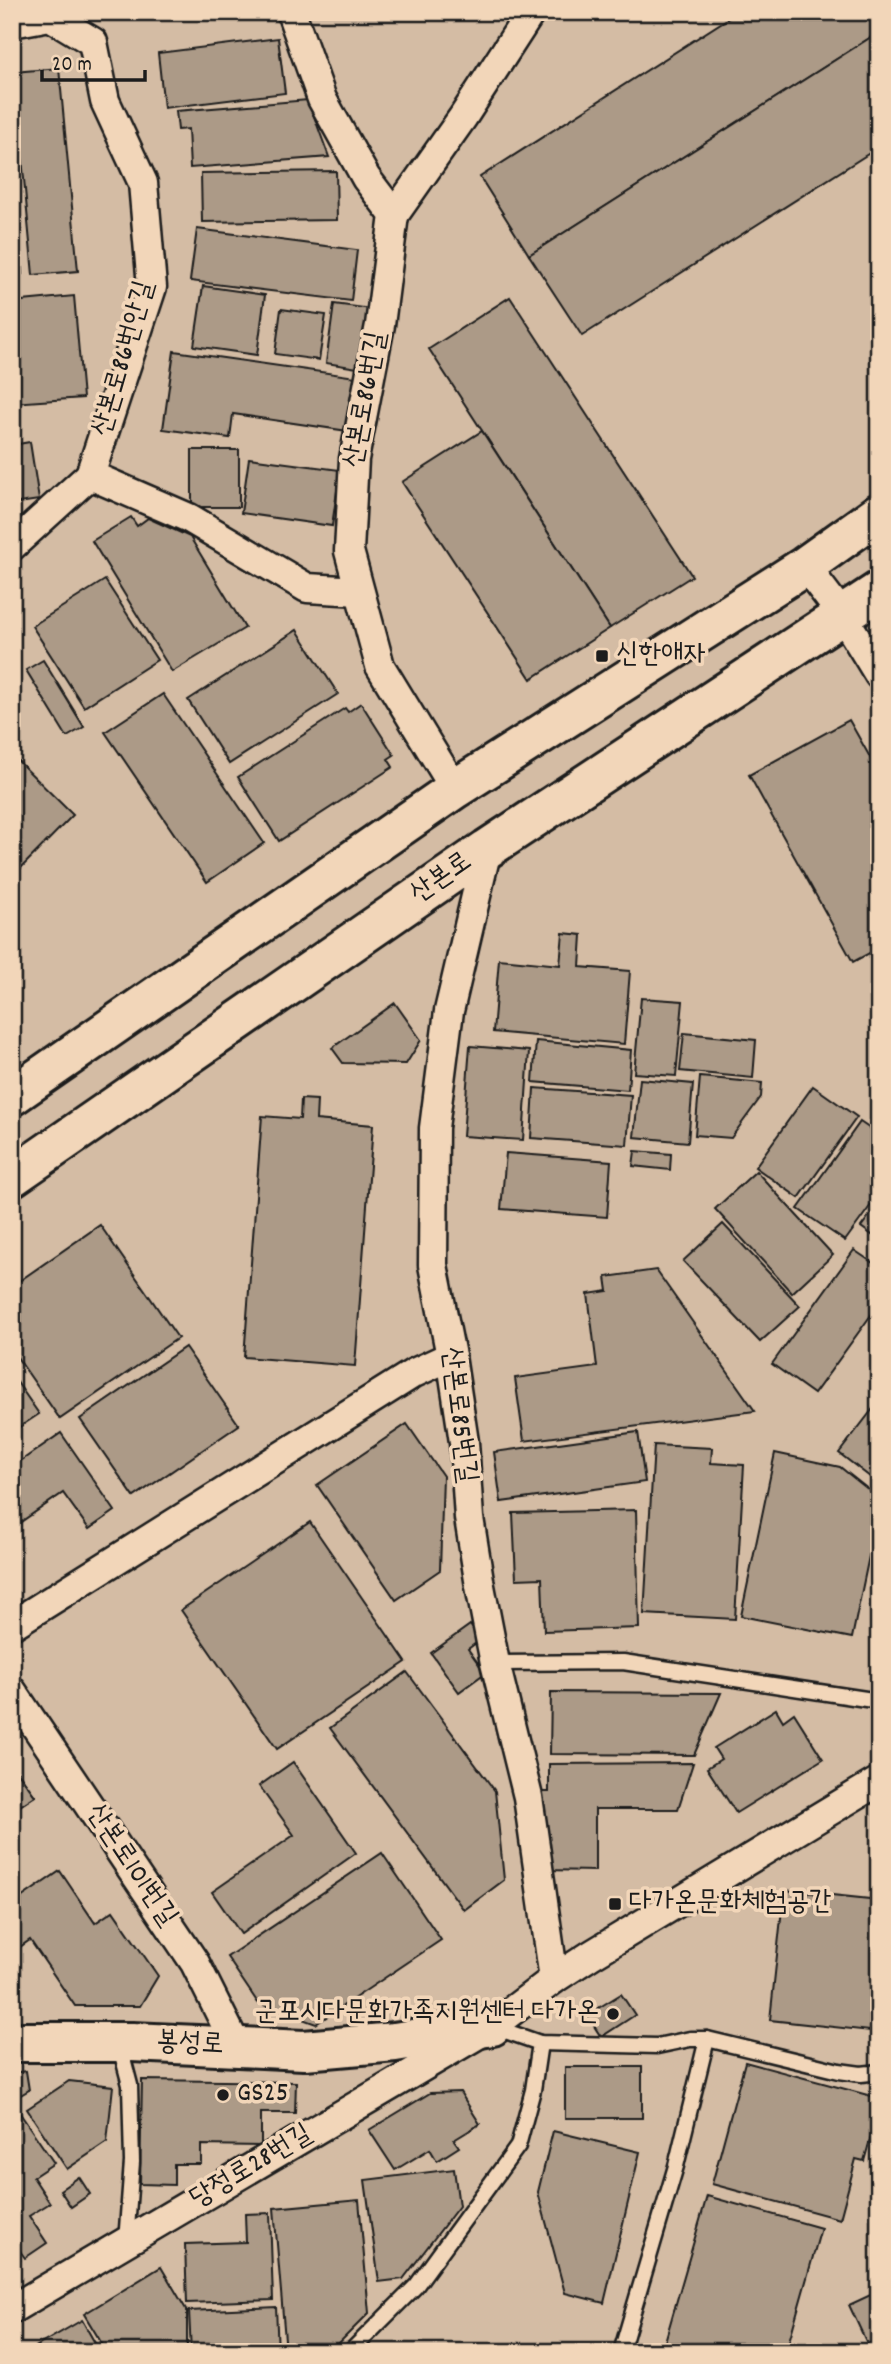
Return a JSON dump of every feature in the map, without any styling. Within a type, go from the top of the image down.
[{"type":"street","points":[[290,12],[321,99],[366,178],[394,215],[463,117],[531,12]]},
{"type":"street","name":"산본로86번안길","points":[[12,23],[50,16],[93,42],[104,101],[143,183],[152,287],[90,475],[189,518],[307,588],[359,591]]},
{"type":"street","name":"산본로86번길","points":[[394,215],[380,324],[354,459],[349,551],[380,666],[455,789]]},
{"type":"street","points":[[12,546],[90,475]]},
{"type":"street","points":[[12,1096],[455,789],[805,566],[879,513]]},
{"type":"street","points":[[805,566],[843,616],[879,675]]},
{"type":"street","name":"산본로","points":[[12,1177],[487,849],[879,591]]},
{"type":"street","name":"산본로85번길","points":[[487,849],[449,1011],[434,1128],[433,1265],[464,1442],[469,1518],[495,1664],[527,1797],[554,1979]]},
{"type":"street","points":[[12,1625],[414,1373],[451,1356]]},
{"type":"street","name":"산본로101번길","points":[[12,1691],[195,1963],[237,2048]]},
{"type":"street","name":"당정로28번길","points":[[12,2309],[492,2026],[554,1979],[879,1782]]},
{"type":"street","name":"봉성로","points":[[12,2042],[119,2042],[304,2050],[395,2042],[492,2026]]},
{"type":"lane","points":[[495,1664],[623,1662],[879,1701]]},
{"type":"lane","points":[[492,2026],[540,2043],[657,2046],[690,2039],[708,2039],[839,2071],[861,2074],[879,2072]]},
{"type":"lane","points":[[621,2352],[676,2166],[708,2039]]},
{"type":"lane","points":[[119,2042],[130,2085],[132,2162],[127,2242]]},
{"type":"lane","points":[[350,2352],[416,2286],[518,2146],[533,2090],[540,2043]]},
{"type":"shaded area","points":[[12,12],[879,12],[879,2352],[12,2352]]},
{"type":"building","points":[[738,12],[879,12],[879,32],[529,255],[480,177]]},
{"type":"building","points":[[879,32],[879,147],[582,336],[529,255]]},
{"type":"building","points":[[278,38],[285,93],[164,108],[158,53]]},
{"type":"building","points":[[59,68],[78,271],[33,275],[14,72]]},
{"type":"building","points":[[308,100],[329,157],[190,168],[188,129],[178,130],[176,111]]},
{"type":"building","points":[[14,158],[22,274],[12,274]]},
{"type":"building","points":[[336,171],[337,220],[202,222],[201,173]]},
{"type":"building","points":[[197,229],[357,250],[351,301],[190,281]]},
{"type":"building","points":[[203,286],[265,295],[257,355],[194,346]]},
{"type":"building","points":[[74,296],[83,398],[12,403],[12,302]]},
{"type":"building","points":[[510,297],[692,576],[610,628],[429,349]]},
{"type":"building","points":[[334,304],[372,309],[364,369],[326,363]]},
{"type":"building","points":[[281,309],[326,315],[319,360],[275,354]]},
{"type":"building","points":[[174,351],[356,377],[348,431],[233,414],[230,438],[163,429]]},
{"type":"building","points":[[482,431],[610,628],[531,679],[402,482]]},
{"type":"building","points":[[30,442],[39,500],[12,504],[12,445]]},
{"type":"building","points":[[192,450],[239,450],[239,507],[192,507]]},
{"type":"building","points":[[249,458],[340,470],[332,526],[241,513]]},
{"type":"building","points":[[131,517],[137,526],[148,518],[190,537],[245,628],[172,672],[92,541]]},
{"type":"building","points":[[105,580],[157,660],[84,707],[32,626]]},
{"type":"building","points":[[297,630],[338,694],[229,764],[188,700]]},
{"type":"building","points":[[43,660],[84,727],[67,737],[26,670]]},
{"type":"building","points":[[163,694],[264,843],[207,882],[105,732]]},
{"type":"building","points":[[361,703],[394,755],[388,759],[393,767],[279,841],[238,777],[345,708],[348,712]]},
{"type":"building","points":[[849,720],[879,773],[879,948],[853,962],[749,775]]},
{"type":"building","points":[[12,755],[73,815],[12,877]]},
{"type":"building","points":[[563,933],[582,935],[580,967],[630,971],[624,1044],[493,1032],[499,959],[560,965]]},
{"type":"building","points":[[641,998],[683,1001],[676,1076],[634,1073]]},
{"type":"building","points":[[395,1003],[421,1040],[406,1064],[343,1063],[332,1048]]},
{"type":"building","points":[[684,1033],[756,1040],[753,1078],[680,1071]]},
{"type":"building","points":[[536,1041],[631,1050],[628,1090],[533,1082]]},
{"type":"building","points":[[470,1046],[529,1051],[523,1140],[463,1136]]},
{"type":"building","points":[[700,1077],[762,1083],[761,1097],[731,1138],[695,1135]]},
{"type":"building","points":[[640,1079],[693,1084],[688,1142],[634,1137]]},
{"type":"building","points":[[813,1086],[857,1117],[799,1198],[755,1167]]},
{"type":"building","points":[[534,1088],[631,1095],[627,1145],[531,1138]]},
{"type":"building","points":[[301,1099],[317,1100],[316,1120],[373,1125],[355,1366],[244,1357],[262,1116],[300,1119]]},
{"type":"building","points":[[860,1122],[879,1135],[879,1194],[845,1241],[798,1209]]},
{"type":"building","points":[[635,1151],[671,1154],[670,1170],[633,1166]]},
{"type":"building","points":[[506,1153],[611,1161],[607,1217],[501,1209]]},
{"type":"building","points":[[756,1171],[833,1255],[792,1293],[715,1209]]},
{"type":"building","points":[[879,1203],[879,1240],[861,1227]]},
{"type":"building","points":[[723,1224],[800,1306],[760,1342],[683,1261]]},
{"type":"building","points":[[100,1225],[178,1338],[60,1419],[12,1350],[12,1286]]},
{"type":"building","points":[[854,1250],[879,1267],[879,1304],[814,1394],[772,1364]]},
{"type":"building","points":[[656,1270],[755,1411],[524,1441],[515,1378],[597,1367],[588,1294],[608,1291],[606,1277]]},
{"type":"building","points":[[185,1347],[239,1425],[134,1497],[80,1419]]},
{"type":"building","points":[[12,1375],[39,1414],[12,1432]]},
{"type":"building","points":[[879,1401],[879,1484],[839,1453]]},
{"type":"building","points":[[407,1424],[443,1476],[440,1570],[396,1600],[317,1485]]},
{"type":"building","points":[[638,1432],[645,1482],[501,1502],[494,1452]]},
{"type":"building","points":[[61,1433],[115,1511],[89,1529],[63,1493],[12,1528],[12,1467]]},
{"type":"building","points":[[654,1445],[712,1448],[711,1463],[744,1465],[735,1619],[644,1614]]},
{"type":"building","points":[[775,1453],[840,1467],[879,1498],[852,1638],[741,1616]]},
{"type":"building","points":[[636,1510],[639,1628],[544,1631],[542,1578],[516,1579],[513,1513]]},
{"type":"building","points":[[310,1522],[406,1662],[277,1749],[181,1610]]},
{"type":"building","points":[[879,1601],[879,1636],[872,1635]]},
{"type":"building","points":[[470,1625],[480,1640],[468,1649],[485,1673],[459,1692],[431,1653]]},
{"type":"building","points":[[407,1672],[495,1791],[504,1880],[464,1910],[330,1728]]},
{"type":"building","points":[[551,1692],[721,1693],[694,1755],[550,1754]]},
{"type":"building","points":[[776,1709],[783,1721],[794,1713],[823,1759],[736,1813],[707,1768],[721,1759],[714,1748]]},
{"type":"building","points":[[293,1762],[356,1853],[241,1934],[212,1892],[294,1835],[259,1786]]},
{"type":"building","points":[[693,1763],[678,1809],[595,1809],[595,1871],[544,1870],[538,1792],[549,1792],[549,1764]]},
{"type":"building","points":[[12,1764],[35,1796],[12,1811]]},
{"type":"building","points":[[12,1764],[35,1796],[12,1811]]},
{"type":"building","points":[[382,1853],[441,1940],[316,2024],[258,2003],[227,1957]]},
{"type":"building","points":[[60,1871],[95,1923],[113,1911],[158,1976],[140,2006],[75,2006],[30,1940],[17,1949],[12,1942],[12,1904]]},
{"type":"building","points":[[784,1890],[879,1900],[879,2032],[770,2020]]},
{"type":"building","points":[[621,1994],[635,2015],[601,2037],[587,2015]]},
{"type":"building","points":[[745,2062],[879,2098],[879,2128],[874,2126],[864,2161],[856,2159],[840,2219],[712,2184]]},
{"type":"building","points":[[565,2067],[642,2067],[642,2118],[565,2118]]},
{"type":"building","points":[[26,2071],[29,2090],[12,2100],[12,2073]]},
{"type":"building","points":[[142,2080],[296,2082],[295,2113],[261,2113],[261,2146],[201,2145],[201,2164],[174,2164],[174,2185],[140,2184]]},
{"type":"building","points":[[69,2081],[113,2086],[107,2142],[67,2169],[27,2109]]},
{"type":"building","points":[[460,2092],[480,2124],[454,2140],[459,2147],[437,2161],[430,2149],[395,2170],[369,2130],[430,2093]]},
{"type":"building","points":[[17,2109],[54,2163],[33,2177],[50,2203],[29,2216],[47,2243],[25,2258],[12,2240],[12,2112]]},
{"type":"building","points":[[553,2131],[640,2152],[604,2303],[565,2293],[538,2192]]},
{"type":"building","points":[[454,2169],[459,2206],[403,2279],[379,2282],[365,2180]]},
{"type":"building","points":[[79,2177],[90,2194],[71,2207],[60,2190]]},
{"type":"building","points":[[707,2196],[821,2228],[786,2352],[688,2352],[664,2345]]},
{"type":"building","points":[[359,2200],[369,2313],[331,2351],[286,2352],[274,2208]]},
{"type":"building","points":[[270,2213],[273,2300],[187,2303],[185,2244],[246,2242],[245,2214]]},
{"type":"building","points":[[12,2249],[20,2260],[12,2265]]},
{"type":"building","points":[[161,2267],[187,2311],[187,2352],[107,2352],[84,2314]]},
{"type":"building","points":[[879,2291],[879,2352],[871,2352],[849,2305]]},
{"type":"building","points":[[276,2307],[278,2352],[191,2352],[189,2311]]},
{"type":"building","points":[[82,2320],[100,2352],[27,2352]]},
{"type":"place","name":"신한애자","points":[[602,656]]},
{"type":"place","name":"다가온문화체험공간","points":[[615,1904]]},
{"type":"place","name":"군포시다문화가족지원센터 다가온","points":[[613,2014]]},
{"type":"place","name":"GS25","points":[[223,2095]]}]
